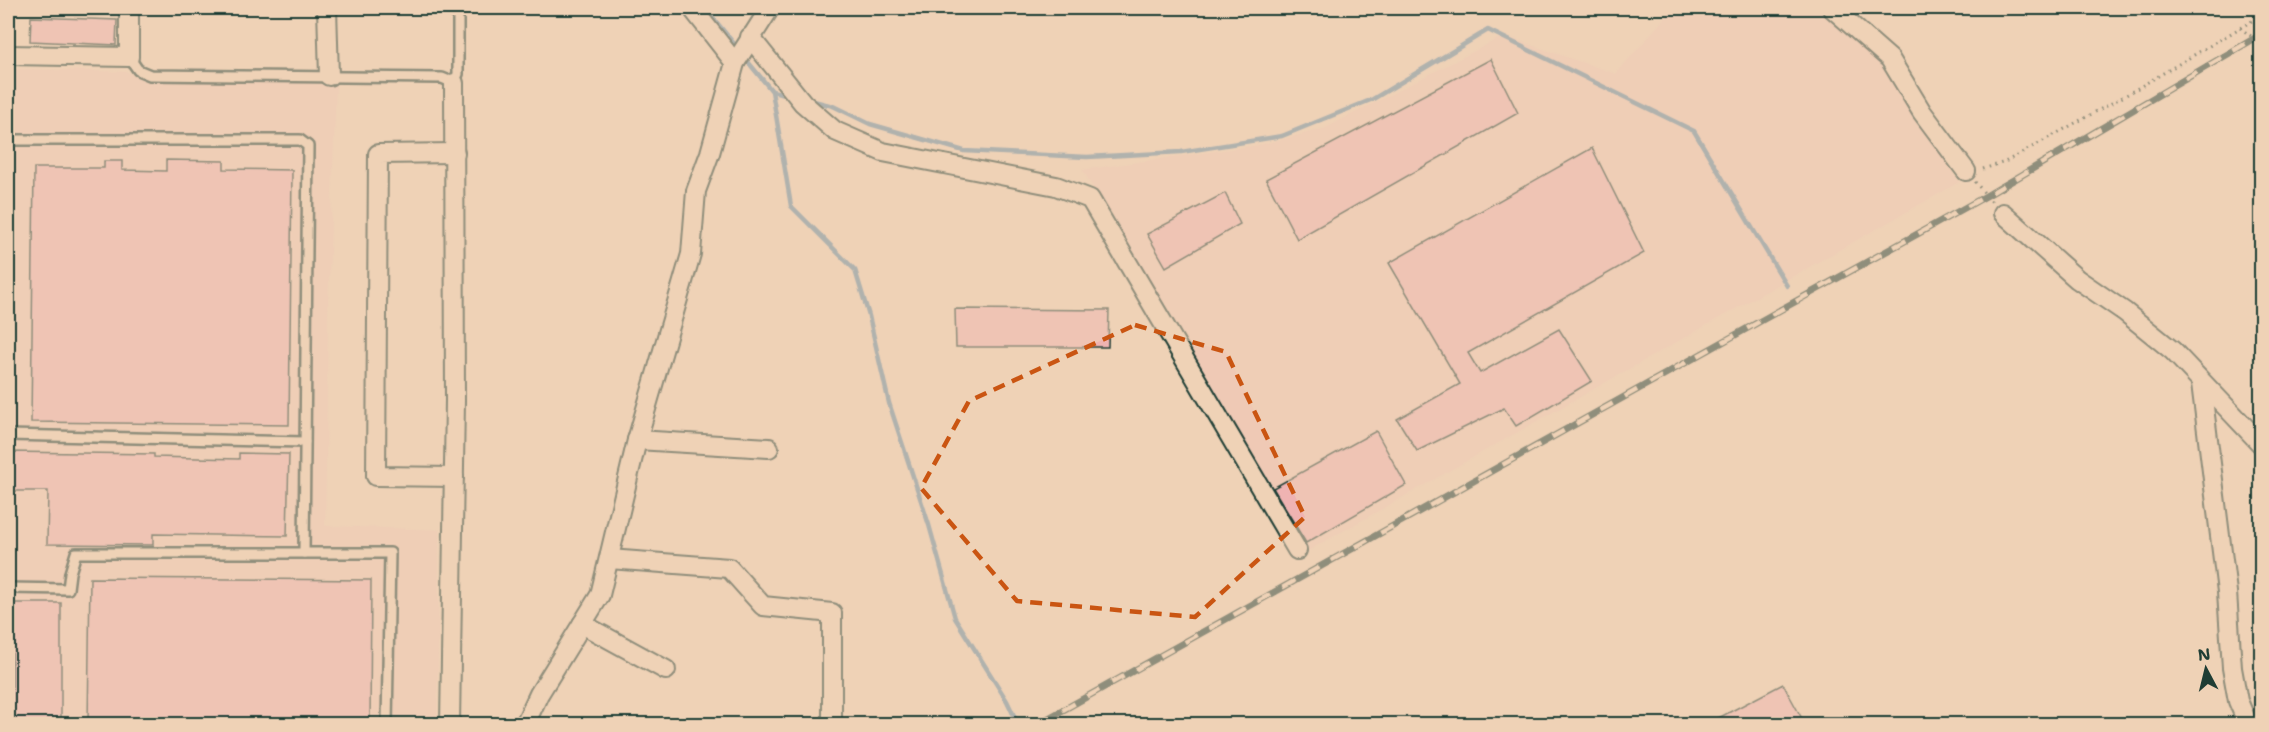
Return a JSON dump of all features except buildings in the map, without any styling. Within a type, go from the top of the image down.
[{"type":"street","points":[[8,55],[129,57],[129,8]]},
{"type":"street","points":[[327,8],[329,76]]},
{"type":"street","points":[[692,8],[735,63]]},
{"type":"street","points":[[525,724],[539,694],[600,595],[637,440],[691,254],[696,191],[710,153],[735,63],[770,8]]},
{"type":"street","points":[[1832,8],[1890,59],[1922,112],[1966,171]]},
{"type":"street","points":[[750,37],[803,103],[835,131],[882,152],[1056,186],[1090,199],[1297,550]]},
{"type":"street","points":[[450,724],[454,477],[454,83]]},
{"type":"street","points":[[454,477],[376,476],[376,464],[378,154],[455,153]]},
{"type":"street","points":[[2003,213],[2078,279],[2174,351],[2262,445]]},
{"type":"street","points":[[2201,382],[2224,571],[2232,668],[2238,701],[2248,724]]},
{"type":"street","points":[[637,440],[769,448]]},
{"type":"street","points":[[609,559],[729,568],[763,606],[832,613],[832,720]]},
{"type":"street","points":[[582,624],[666,670]]},
{"type":"lane","points":[[129,57],[138,70],[150,75],[442,78],[454,83],[459,74],[458,8]]},
{"type":"lane","points":[[8,140],[300,141],[308,146],[304,553]]},
{"type":"lane","points":[[8,435],[305,442]]},
{"type":"lane","points":[[8,588],[68,589],[76,553],[390,553],[387,724]]},
{"type":"path","points":[[1966,171],[1983,169],[2005,162],[2126,95],[2262,15]]},
{"type":"path","points":[[2240,28],[2262,44]]},
{"type":"path","points":[[1966,171],[2003,213]]},
{"type":"highlighted area","points":[[1135,325],[1226,352],[1305,517],[1195,617],[1017,601],[921,488],[969,401]]},
{"type":"shaded area","points":[[1674,8],[1821,8],[1837,26],[1883,62],[1959,182],[1304,553],[1083,170],[1260,145],[1324,129],[1504,36],[1616,74]]},
{"type":"shaded area","points":[[8,69],[127,72],[142,79],[336,81],[328,302],[325,526],[439,530],[437,724],[8,724]]},
{"type":"waterway","points":[[705,8],[739,50]]},
{"type":"waterway","points":[[810,100],[833,106],[870,124],[964,151],[1087,157],[1181,152],[1282,136],[1373,99],[1488,30],[1694,131],[1787,286]]},
{"type":"waterway","points":[[744,57],[772,91],[791,206],[855,270],[869,316],[889,403],[929,525],[955,618],[1007,701],[1018,724]]},
{"type":"waterway","points":[[772,91],[790,95]]},
{"type":"railway","points":[[1038,724],[1986,196],[2262,34]]}]
